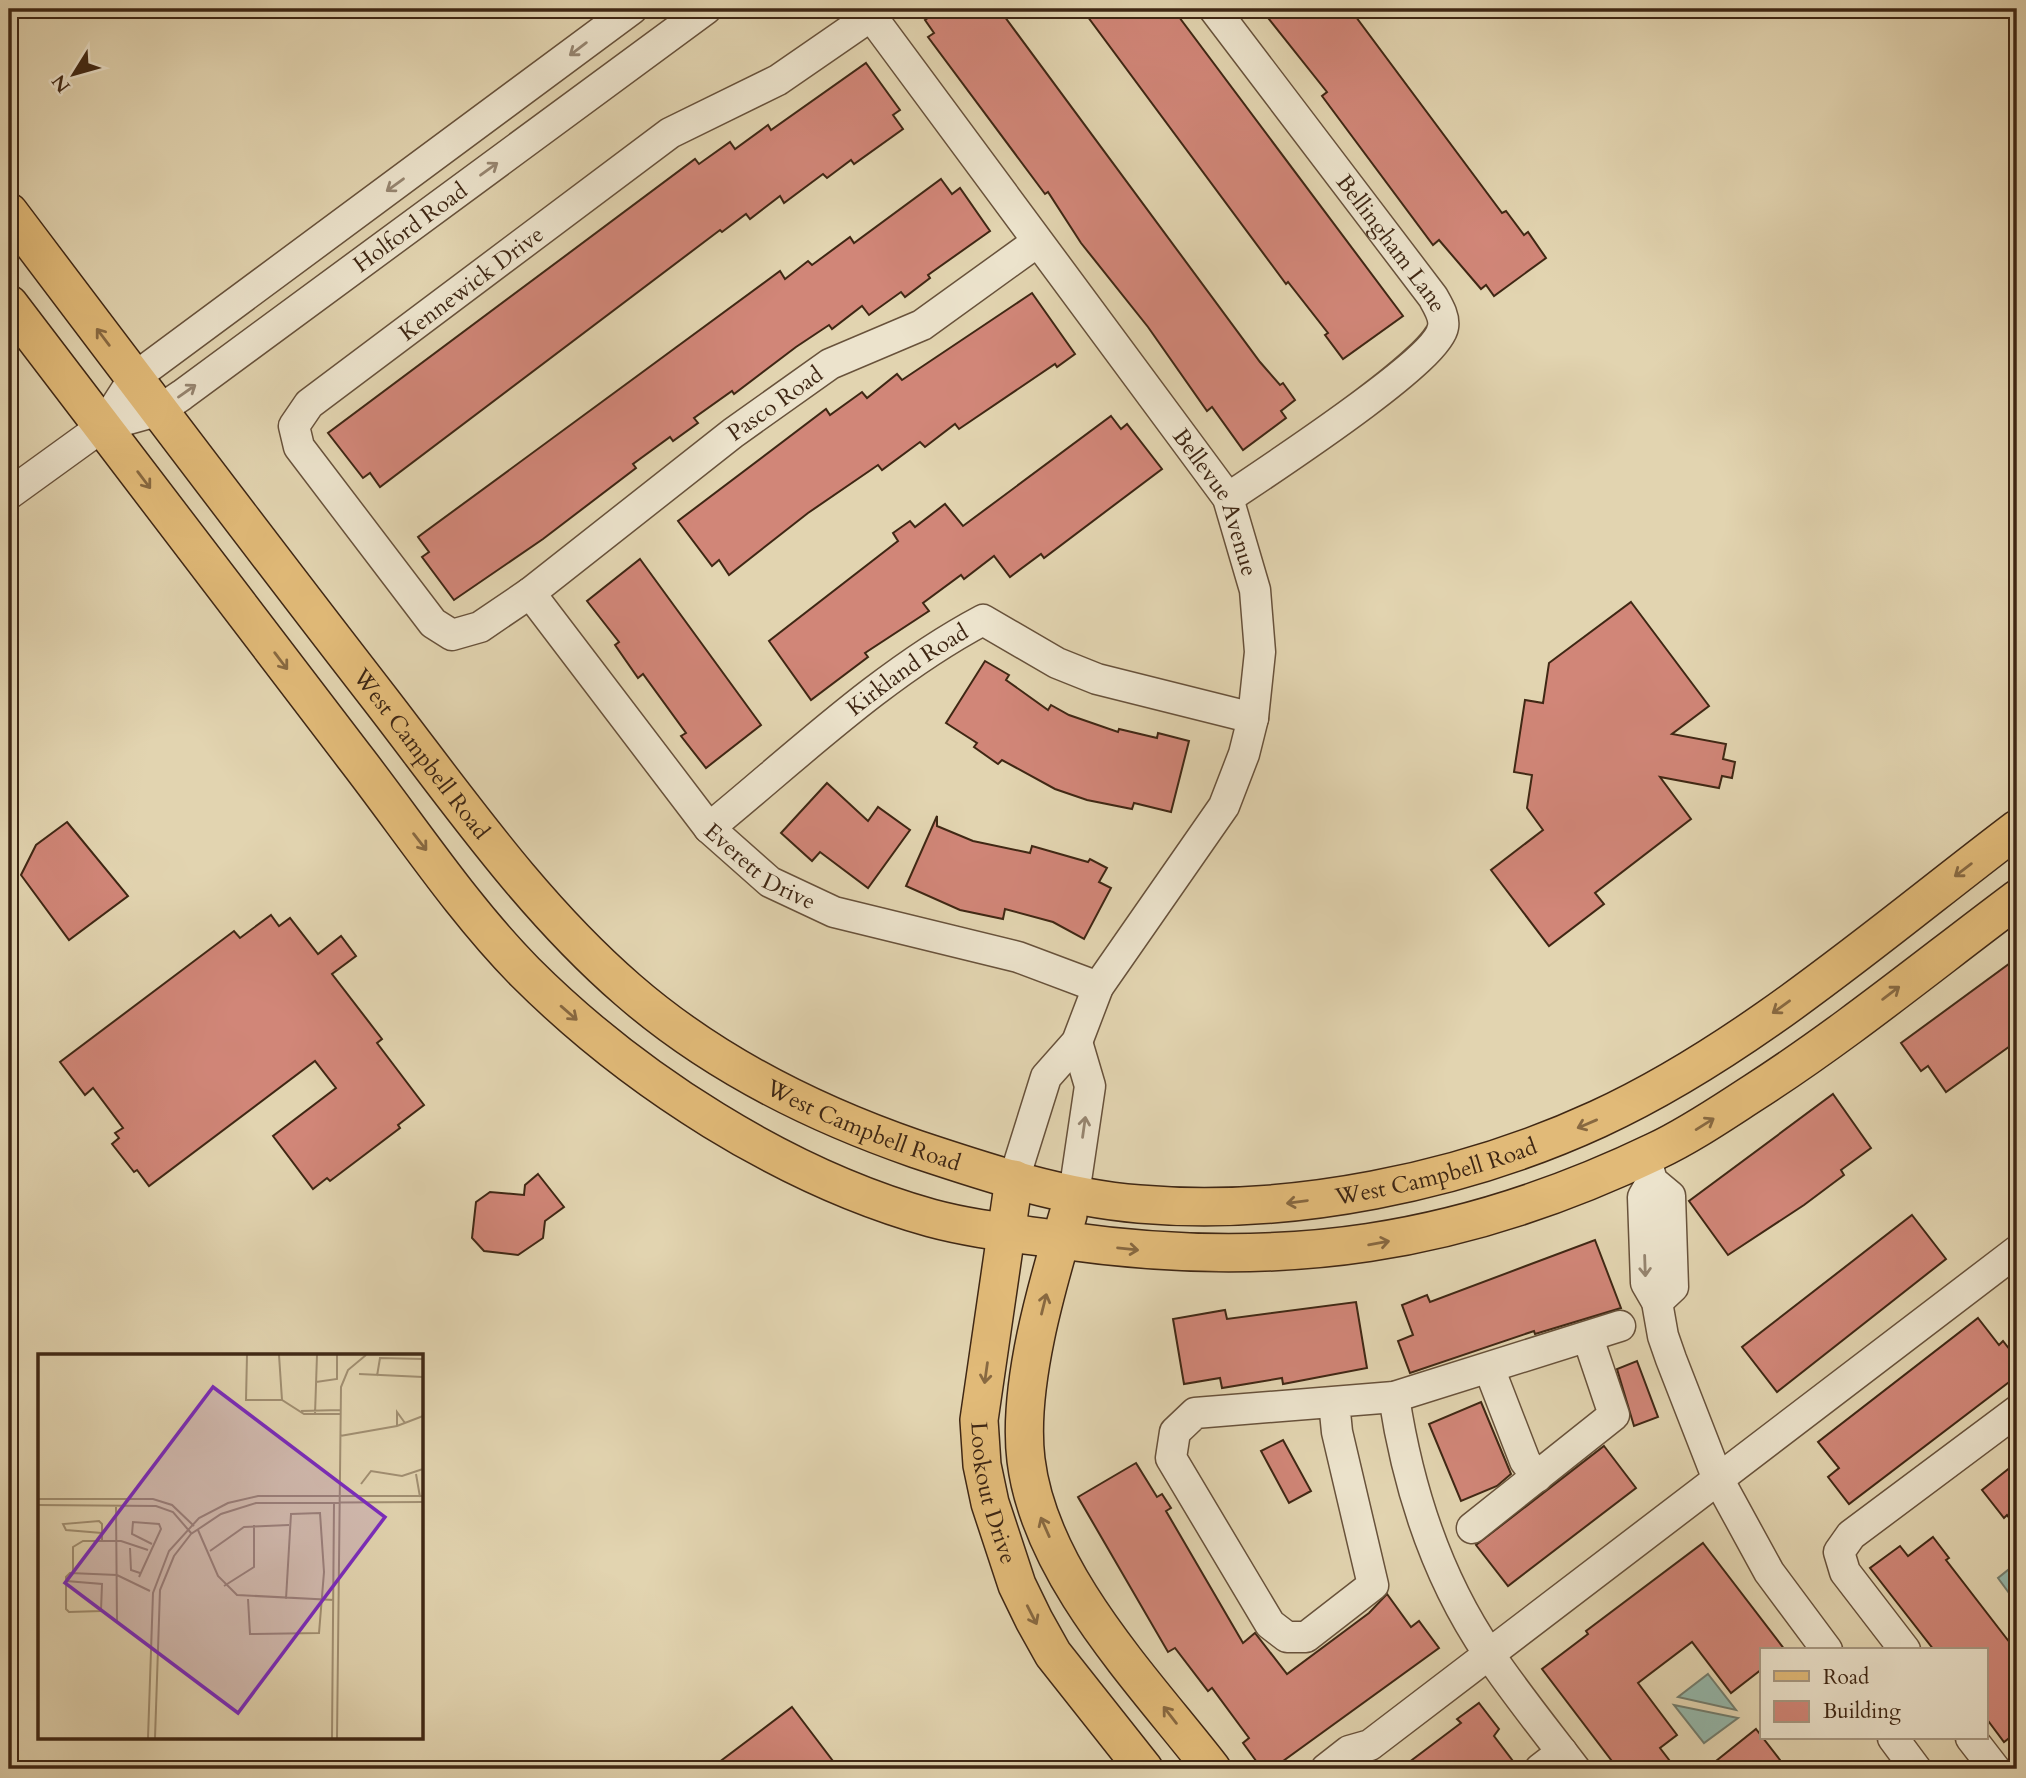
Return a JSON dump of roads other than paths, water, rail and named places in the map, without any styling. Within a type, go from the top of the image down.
[{"type":"main road","name":"West Campbell Road","points":[[9,212],[134,378],[552,918],[629,991],[698,1043],[797,1102],[904,1145],[1014,1179],[1074,1195],[1136,1204],[1257,1207],[1305,1201],[1418,1179],[1544,1142],[1622,1107],[1712,1056],[2017,829]]},
{"type":"main road","points":[[9,304],[499,944],[550,996],[621,1056],[712,1118],[818,1176],[876,1200],[935,1219],[1004,1232],[1126,1249],[1229,1255],[1363,1245],[1417,1236],[1501,1212],[1580,1184],[1649,1169],[1701,1126],[1792,1068],[2017,899]]},
{"type":"main road","points":[[1622,1107],[1649,1169]]},
{"type":"main road","name":"Lookout Drive","points":[[1014,1179],[1004,1232],[979,1420],[982,1465],[994,1516],[1017,1585],[1034,1620],[1054,1654],[1144,1769]]},
{"type":"main road","name":"Lookout Drive","points":[[1074,1195],[1037,1335],[1024,1424],[1031,1489],[1042,1523],[1078,1594],[1212,1769]]},
{"type":"main road","points":[[935,1219],[975,1257],[996,1294]]},
{"type":"street","name":"Holford Road","points":[[103,426],[134,378],[632,9]]},
{"type":"street","name":"Holford Road","points":[[9,494],[103,426],[160,410],[706,9]]},
{"type":"street","name":"Bellingham Lane","points":[[1214,9],[1433,297],[1441,310],[1443,327],[1437,340],[1388,385],[1227,498]]},
{"type":"street","name":"Bellevue Avenue","points":[[873,11],[1037,242],[1227,498],[1255,590],[1260,652],[1253,718],[1224,806],[1098,987],[1077,1042],[1046,1076],[1014,1179]]},
{"type":"street","name":"Kennewick Drive","points":[[452,635],[433,623],[299,447],[294,426],[309,404],[670,133],[778,80],[873,11]]},
{"type":"street","name":"Pasco Road","points":[[452,635],[480,627],[530,593],[733,433],[830,364],[922,325],[1037,242]]},
{"type":"street","name":"Everett Drive","points":[[530,593],[709,828],[771,882],[834,912],[1018,957],[1098,987]]},
{"type":"street","name":"Kirkland Road","points":[[709,828],[888,682],[945,640],[984,620],[1057,663],[1097,679],[1253,718]]},
{"type":"street","points":[[1074,1195],[1090,1086],[1077,1042]]},
{"type":"street","points":[[1649,1169],[1643,1197],[1658,1226],[1646,1283],[1657,1303],[1663,1336],[1717,1478],[1769,1572],[1826,1648]]},
{"type":"street","points":[[1326,1769],[1349,1751],[1365,1757],[1489,1654],[2017,1251]]},
{"type":"street","points":[[1334,1402],[1337,1432],[1373,1586],[1306,1637],[1287,1637],[1270,1625],[1171,1458],[1175,1432],[1195,1413],[1394,1397],[1620,1326]]},
{"type":"street","points":[[1472,1528],[1614,1415],[1588,1338]]},
{"type":"street","points":[[1489,1368],[1525,1461],[1537,1477]]},
{"type":"street","points":[[1394,1397],[1408,1477],[1427,1533],[1489,1654],[1559,1764]]},
{"type":"street","points":[[1903,1648],[1845,1572],[1839,1552],[1851,1535],[2017,1411]]},
{"type":"street","points":[[1894,1740],[1916,1769]]},
{"type":"street","points":[[1973,1740],[1995,1769]]}]
